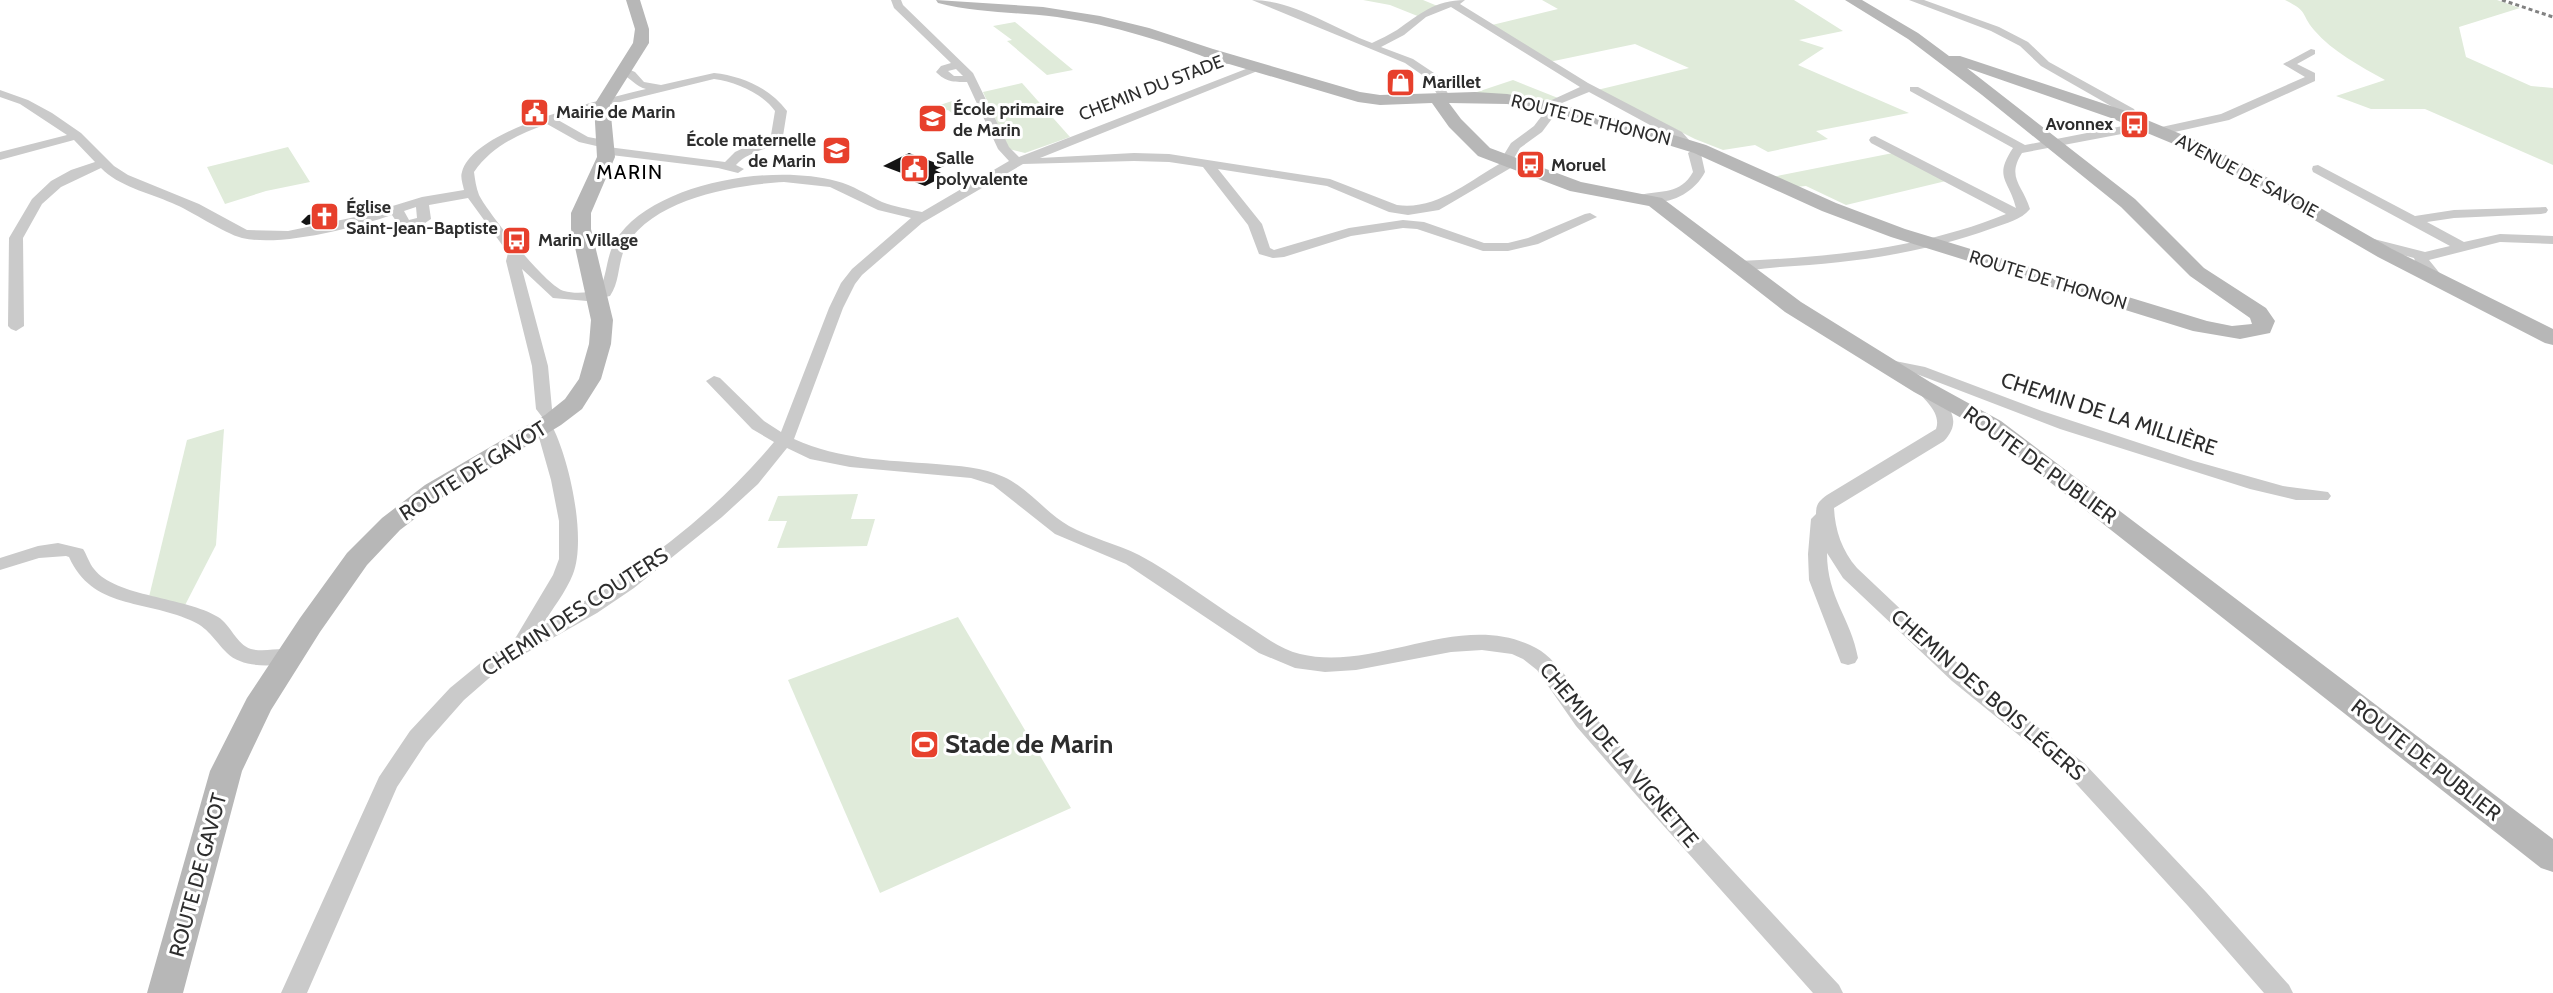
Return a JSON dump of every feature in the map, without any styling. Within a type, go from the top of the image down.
[{"type":"street","points":[[602,104],[638,50],[642,39],[633,0]]},
{"type":"street","points":[[896,0],[898,6],[971,79],[1004,149],[1017,162],[1149,156],[1206,163],[1330,183],[1387,207],[1408,212],[1434,207],[1508,162],[1515,146],[1538,129],[1551,107],[1564,97],[1589,88]]},
{"type":"street","name":"ROUTE DE THONON","points":[[943,0],[971,6],[1044,11],[1081,17],[1148,33],[1255,69],[1372,99],[1496,98],[1551,107],[1691,146],[1837,210],[1929,244],[2201,326],[2236,333],[2252,332],[2262,328],[2264,321],[2258,313],[2197,272],[2128,203],[1927,46],[1906,31],[1852,0]]},
{"type":"street","points":[[1257,0],[1306,17],[1346,37],[1399,56],[1423,70],[1437,82],[1440,98]]},
{"type":"street","points":[[1914,0],[1995,30],[2024,44],[2043,63],[2130,112],[2144,126]]},
{"type":"street","points":[[1372,47],[1400,33],[1422,15],[1452,3],[1589,88],[1674,132],[1691,146],[1700,172],[1690,189],[1679,194],[1644,198]]},
{"type":"street","name":"AVENUE DE SAVOIE","points":[[1927,46],[1948,57],[2144,126],[2241,170],[2361,239],[2553,338]]},
{"type":"street","points":[[1739,265],[1838,260],[1929,244],[2016,214],[2024,207],[2006,173],[2015,153],[2022,148],[2144,126],[2226,117],[2311,79],[2311,75],[2289,64],[2311,52]]},
{"type":"street","points":[[958,65],[945,68],[942,72],[951,79],[971,79]]},
{"type":"street","name":"CHEMIN DU STADE","points":[[785,441],[793,426],[836,308],[851,279],[906,228],[1017,162],[1255,69]]},
{"type":"street","points":[[1966,77],[1966,73],[1971,70],[1997,73]]},
{"type":"street","points":[[624,72],[631,74],[639,84],[662,88]]},
{"type":"street","points":[[1988,92],[1984,86],[1985,83],[1997,73]]},
{"type":"street","points":[[729,166],[740,153],[769,142],[777,136],[781,114],[772,98],[763,92],[717,76],[662,88],[548,119],[510,136],[475,162],[468,175],[472,193],[482,210],[516,252],[558,295],[575,298],[596,296],[608,290],[614,257],[626,236],[636,226],[655,213],[707,190],[751,180],[783,178],[820,181],[846,189],[882,206],[923,216]]},
{"type":"street","points":[[1914,89],[2022,148]]},
{"type":"street","points":[[0,93],[42,111],[77,136],[104,163],[131,183],[194,207],[238,233],[282,236],[356,222],[422,201],[472,193]]},
{"type":"street","name":"ROUTE DE PUBLIER","points":[[1440,98],[1455,123],[1479,148],[1508,162],[1577,187],[1644,198],[1660,204],[1783,301],[1922,387],[1993,426],[2553,858]]},
{"type":"street","name":"ROUTE DE GAVOT","points":[[165,993],[226,771],[246,727],[290,656],[357,559],[391,524],[441,487],[546,416],[574,404],[590,379],[602,328],[601,313],[580,219],[582,207],[605,163],[602,104]]},
{"type":"street","points":[[548,119],[579,137],[606,148],[729,166],[743,172],[751,180]]},
{"type":"street","points":[[0,156],[77,136]]},
{"type":"street","points":[[1875,140],[2016,214]]},
{"type":"street","points":[[16,326],[17,234],[37,202],[57,184],[76,173],[104,163]]},
{"type":"street","points":[[1206,163],[1255,224],[1264,251],[1273,254],[1284,253],[1349,232],[1403,224],[1419,225],[1484,247],[1508,247],[1533,241],[1590,217]]},
{"type":"street","points":[[2319,169],[2463,247]]},
{"type":"street","points":[[397,208],[399,218],[405,224],[416,225],[424,219],[422,201]]},
{"type":"street","points":[[2414,220],[2454,214],[2541,210]]},
{"type":"street","points":[[2361,239],[2401,252],[2423,256],[2484,240],[2511,237],[2553,240]]},
{"type":"street","points":[[516,252],[513,261],[540,366],[546,416],[565,494],[569,556],[564,574],[535,618],[523,644]]},
{"type":"street","points":[[2423,256],[2420,260],[2441,282]]},
{"type":"street","name":"CHEMIN DE LA MILLIÈRE","points":[[1885,364],[1906,366],[1965,390],[2160,457],[2265,486],[2304,495],[2322,496]]},
{"type":"street","name":"CHEMIN DE LA VIGNETTE","points":[[714,381],[750,419],[785,441],[816,455],[838,460],[960,471],[991,477],[1006,485],[1062,530],[1133,560],[1287,660],[1314,666],[1338,665],[1449,645],[1480,642],[1505,645],[1526,651],[1544,665],[1583,719],[1747,904],[1830,993]]},
{"type":"street","points":[[1848,657],[1820,580],[1820,520],[1825,506],[1833,499],[1943,433],[1948,423],[1946,418],[1922,387]]},
{"type":"street","name":"CHEMIN DES COUTERS","points":[[294,993],[379,799],[395,768],[418,737],[450,701],[496,661],[590,608],[659,558],[735,497],[785,441]]},
{"type":"street","name":"CHEMIN DES BOIS LÉGERS","points":[[1825,506],[1834,549],[1843,566],[1959,676],[2077,770],[2197,899],[2280,993]]},
{"type":"street","points":[[0,564],[56,550],[72,551],[94,580],[118,591],[209,620],[244,655],[290,656]]},
{"type":"green space","points":[[1363,0],[1423,0],[1440,7],[1420,17],[1390,5]]},
{"type":"green space","points":[[1542,0],[1794,0],[1843,31],[1799,40],[1824,48],[1798,65],[1909,113],[1816,131],[1828,139],[1768,152],[1755,145],[1723,150],[1695,139],[1597,90],[1689,68],[1635,44],[1549,62],[1492,25],[1558,9]]},
{"type":"green space","points":[[2285,0],[2497,0],[2520,8],[2459,27],[2466,57],[2531,86],[2553,88],[2553,165],[2425,109],[2371,109],[2336,96],[2385,80],[2347,58],[2321,38],[2301,10]]},
{"type":"green space","points":[[1015,22],[1073,70],[1047,75],[1007,41],[1012,40],[993,26]]},
{"type":"green space","points":[[1513,80],[1558,98],[1548,103],[1468,95]]},
{"type":"green space","points":[[1022,83],[1070,137],[1025,153],[1009,149],[983,92]]},
{"type":"green space","points":[[955,100],[959,102],[963,116],[958,118],[948,110],[931,115],[925,110]]},
{"type":"green space","points":[[288,147],[310,182],[266,191],[225,204],[207,167]]},
{"type":"green space","points":[[1893,153],[1946,181],[1846,205],[1806,186],[1795,187],[1772,177]]},
{"type":"green space","points":[[224,429],[216,545],[182,611],[148,601],[187,440]]},
{"type":"green space","points":[[858,494],[851,519],[875,519],[867,546],[777,548],[787,521],[768,521],[778,496]]},
{"type":"green space","name":"Stade de Marin","points":[[958,617],[1071,808],[880,893],[788,680]]},
{"type":"building","name":"Salle polyvalente","points":[[909,153],[944,166],[935,170],[941,173],[936,175],[939,179],[925,186],[907,179],[912,177],[883,166]]},
{"type":"building","points":[[337,210],[335,219],[306,225],[301,222],[308,215]]},
{"type":"railway","points":[[2502,0],[2553,17]]},
{"type":"place","name":"Marillet","points":[[1401,82]]},
{"type":"place","name":"Mairie de Marin","points":[[535,112]]},
{"type":"place","name":"École primaire de Marin","points":[[932,119]]},
{"type":"place","name":"Avonnex","points":[[2134,124]]},
{"type":"place","name":"École maternelle de Marin","points":[[837,150]]},
{"type":"place","name":"Moruel","points":[[1530,165]]},
{"type":"place","name":"Salle polyvalente","points":[[915,168]]},
{"type":"place","name":"Église Saint-Jean-Baptiste","points":[[325,217]]},
{"type":"place","name":"Marin Village","points":[[517,240]]},
{"type":"place","name":"Stade de Marin","points":[[924,744]]},
{"type":"district","name":"MARIN","points":[[630,172]]}]
